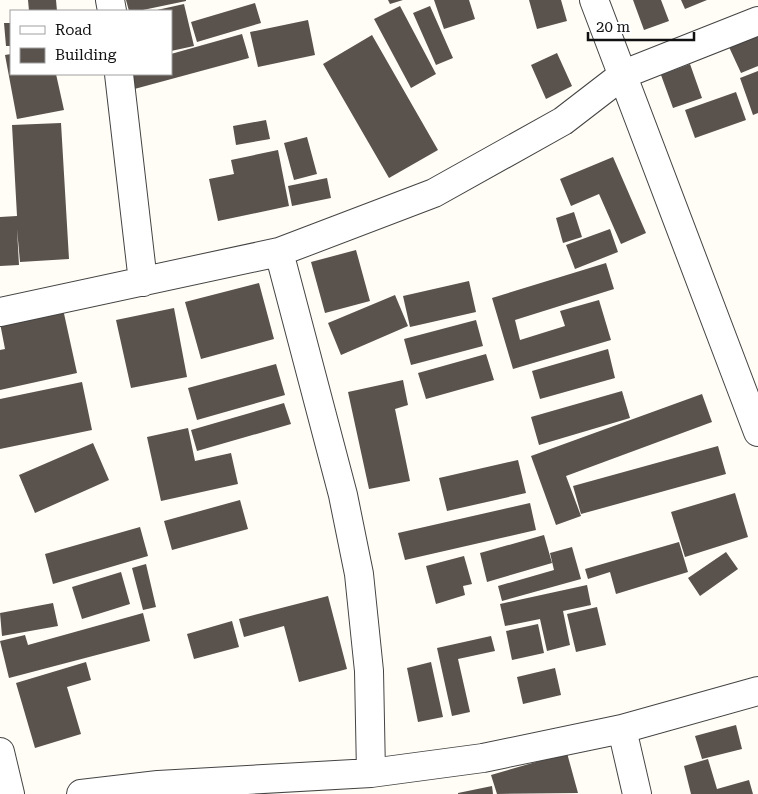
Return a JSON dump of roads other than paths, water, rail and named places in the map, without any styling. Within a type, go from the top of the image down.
[{"type":"street","points":[[594,0],[624,74],[758,432]]},
{"type":"street","points":[[0,312],[279,252],[434,193],[563,121],[624,74],[758,21]]},
{"type":"street","points":[[119,75],[143,282]]},
{"type":"street","points":[[279,252],[342,496],[359,574],[369,671],[371,773]]},
{"type":"street","points":[[81,794],[159,790],[371,773],[483,758],[622,729],[758,691]]},
{"type":"street","points":[[622,729],[637,794]]},
{"type":"street","points":[[0,752],[10,794]]}]
